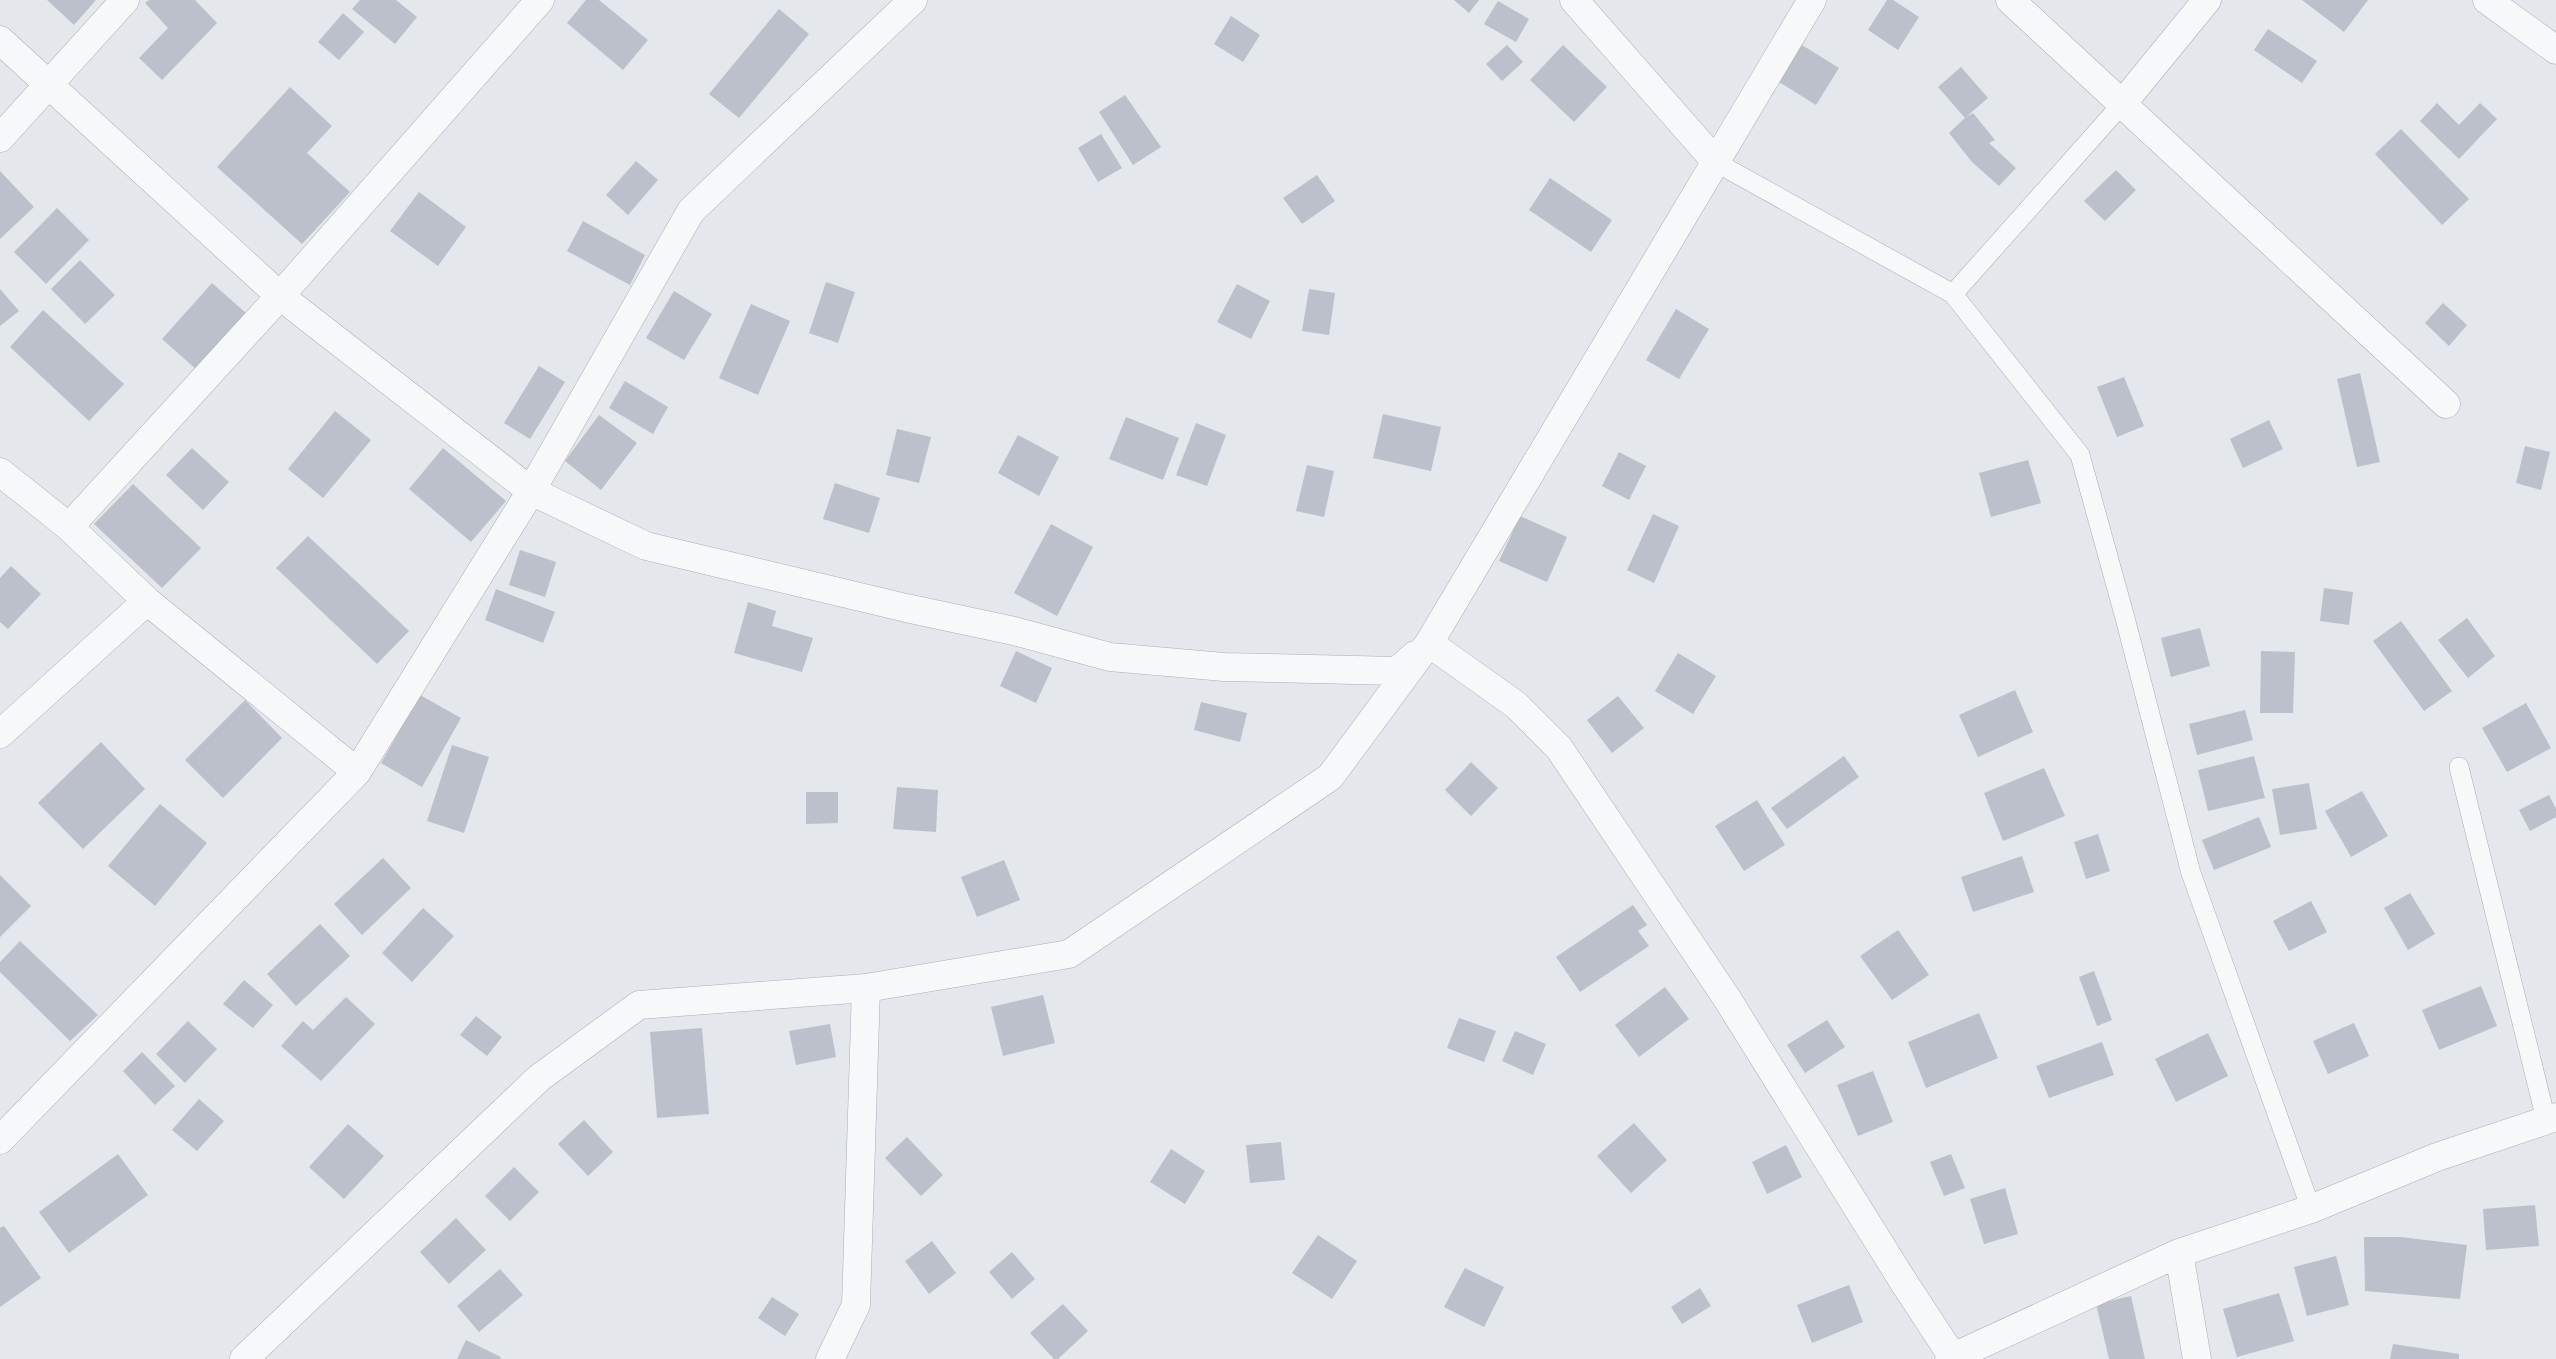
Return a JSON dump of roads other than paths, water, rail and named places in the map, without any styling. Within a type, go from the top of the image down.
[{"type":"street","points":[[0,138],[126,0]]},
{"type":"street","points":[[69,527],[280,296],[540,0]]},
{"type":"street","points":[[0,1140],[357,772],[531,491],[691,211],[913,0]]},
{"type":"street","points":[[1574,0],[1717,163]]},
{"type":"street","points":[[244,1359],[539,1078],[639,1005],[866,988],[1069,954],[1330,777],[1429,643],[1570,403],[1717,163],[1812,0]]},
{"type":"street","points":[[2010,0],[2446,404]]},
{"type":"street","points":[[2122,104],[2207,0]]},
{"type":"street","points":[[2487,0],[2556,50]]},
{"type":"street","points":[[0,40],[51,84],[280,296],[531,491],[646,546],[906,608],[1014,631],[1110,657],[1224,667],[1397,671],[1429,643]]},
{"type":"street","points":[[0,472],[69,527],[147,601],[357,772]]},
{"type":"street","points":[[0,734],[147,601]]},
{"type":"street","points":[[1429,643],[1516,705],[1559,748],[1726,997],[1953,1358],[2179,1253],[2311,1209],[2437,1157],[2551,1119]]},
{"type":"street","points":[[830,1359],[856,1304],[866,988]]},
{"type":"street","points":[[2179,1253],[2197,1359]]},
{"type":"lane","points":[[1954,294],[2122,104]]},
{"type":"lane","points":[[1717,163],[1954,294],[2080,455],[2126,618],[2191,872],[2311,1209]]},
{"type":"lane","points":[[2460,767],[2551,1119]]}]
